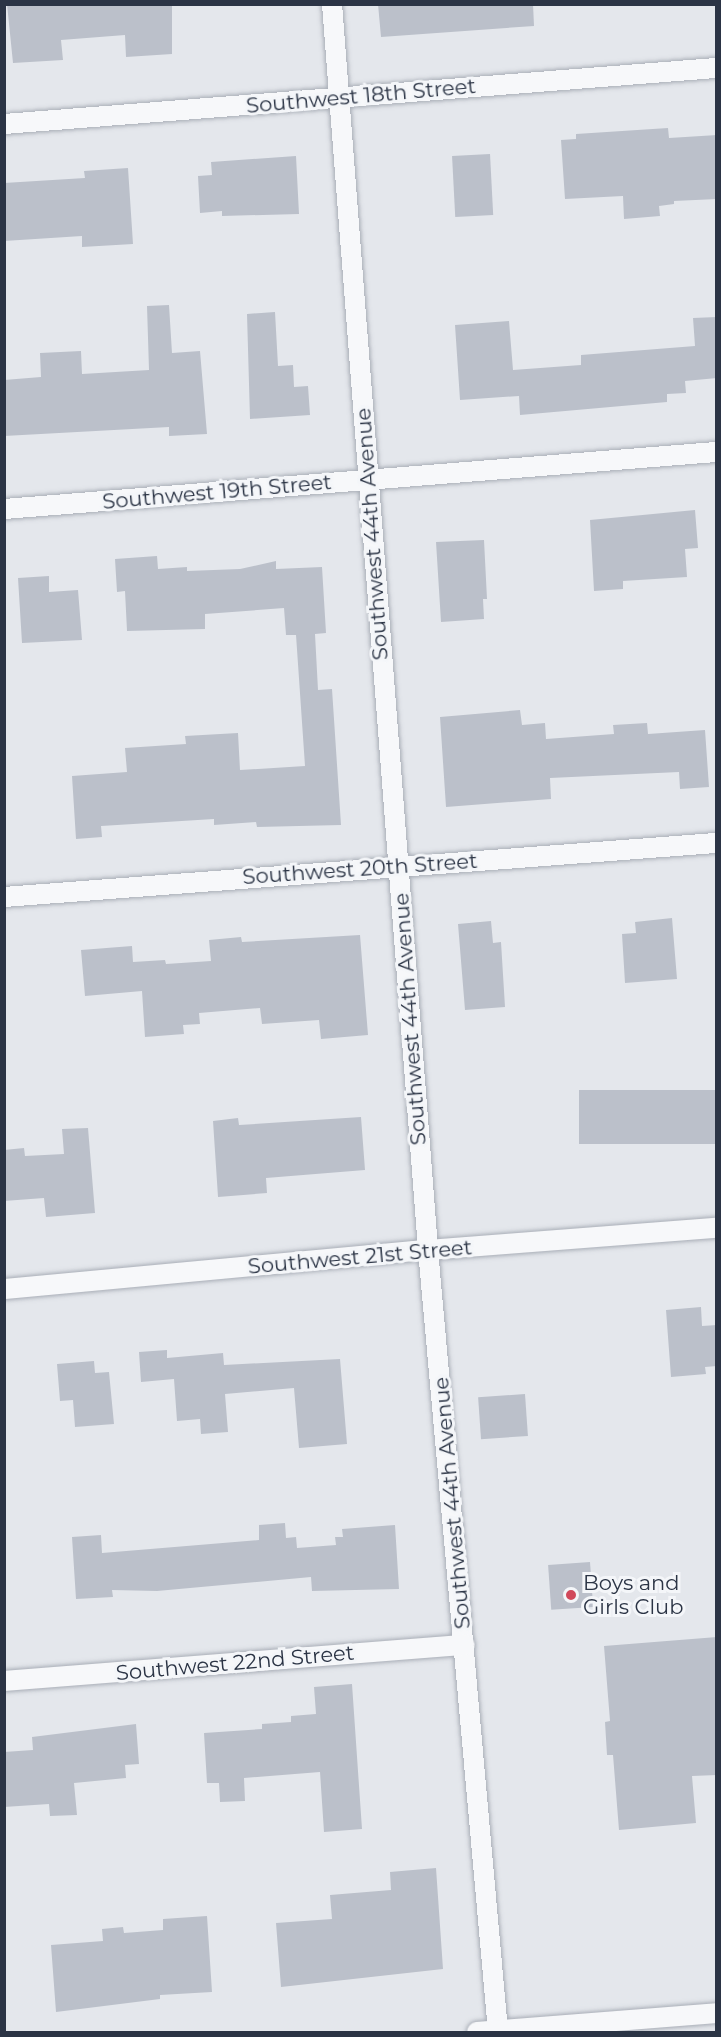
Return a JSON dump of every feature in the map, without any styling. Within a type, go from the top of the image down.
[{"type":"street","name":"Southwest 44th Avenue","points":[[332,4],[428,1250],[465,1645],[497,2032]]},
{"type":"street","name":"Southwest 18th Street","points":[[4,124],[717,68]]},
{"type":"street","name":"Southwest 19th Street","points":[[4,509],[717,452]]},
{"type":"street","name":"Southwest 20th Street","points":[[4,897],[398,865],[717,843]]},
{"type":"street","name":"Southwest 21st Street","points":[[4,1290],[428,1250],[717,1228]]},
{"type":"street","name":"Southwest 22nd Street","points":[[4,1681],[465,1645]]},
{"type":"street","points":[[477,2032],[717,2013]]},
{"type":"building","points":[[7,4],[172,4],[172,54],[126,57],[125,35],[61,40],[63,60],[13,63]]},
{"type":"building","points":[[378,4],[533,4],[534,26],[381,37]]},
{"type":"building","points":[[668,128],[669,138],[717,135],[717,199],[674,201],[674,204],[659,206],[660,216],[624,219],[623,196],[565,199],[561,140],[576,139],[576,134]]},
{"type":"building","points":[[490,154],[493,215],[455,217],[452,156]]},
{"type":"building","points":[[296,156],[299,214],[222,216],[222,211],[200,213],[198,176],[212,175],[211,162]]},
{"type":"building","points":[[128,168],[133,244],[82,247],[82,236],[4,241],[4,183],[85,178],[84,171]]},
{"type":"building","points":[[169,305],[172,353],[200,351],[207,434],[169,436],[169,427],[4,436],[4,380],[41,377],[40,353],[81,351],[82,374],[149,370],[147,306]]},
{"type":"building","points":[[275,312],[278,366],[293,365],[294,387],[308,386],[310,415],[250,419],[247,314]]},
{"type":"building","points":[[717,317],[717,378],[685,381],[686,393],[667,394],[667,402],[520,415],[519,396],[460,400],[455,325],[509,321],[513,370],[581,365],[581,355],[695,346],[693,318]]},
{"type":"building","points":[[695,510],[698,548],[685,549],[687,577],[623,581],[623,589],[594,591],[590,520]]},
{"type":"building","points":[[484,540],[487,599],[483,599],[484,619],[441,622],[436,542]]},
{"type":"building","points":[[157,556],[158,569],[187,567],[187,571],[240,569],[276,561],[276,569],[322,567],[326,633],[315,634],[318,690],[332,689],[341,825],[257,827],[256,822],[214,825],[214,819],[101,826],[102,837],[76,839],[72,776],[127,772],[125,748],[186,744],[185,736],[238,733],[240,770],[305,766],[296,635],[286,635],[284,608],[205,614],[205,629],[127,631],[125,591],[117,592],[115,559]]},
{"type":"building","points":[[49,576],[49,592],[78,590],[82,640],[22,643],[18,578]]},
{"type":"building","points":[[520,710],[522,725],[545,723],[546,739],[614,734],[613,725],[647,723],[648,734],[705,730],[709,787],[680,789],[679,772],[550,778],[551,799],[446,807],[440,717]]},
{"type":"building","points":[[672,918],[677,979],[625,983],[622,934],[636,933],[635,922]]},
{"type":"building","points":[[491,921],[493,943],[501,942],[505,1007],[465,1010],[458,924]]},
{"type":"building","points":[[360,935],[368,1035],[321,1039],[319,1020],[262,1024],[260,1008],[199,1013],[200,1024],[183,1025],[184,1034],[145,1037],[142,991],[85,996],[81,950],[132,946],[133,962],[165,960],[166,964],[211,961],[209,940],[241,937],[242,942]]},
{"type":"building","points":[[579,1090],[716,1090],[716,1144],[579,1144]]},
{"type":"building","points":[[361,1117],[365,1170],[266,1178],[267,1193],[218,1197],[213,1121],[238,1118],[239,1125]]},
{"type":"building","points":[[88,1128],[95,1213],[46,1217],[44,1198],[4,1201],[4,1150],[24,1148],[25,1156],[64,1154],[62,1129]]},
{"type":"building","points":[[701,1307],[702,1326],[717,1325],[717,1366],[705,1367],[706,1374],[671,1377],[666,1310]]},
{"type":"building","points":[[167,1350],[167,1358],[223,1353],[224,1365],[340,1359],[347,1444],[299,1448],[294,1388],[225,1394],[228,1432],[201,1434],[200,1419],[177,1421],[174,1379],[141,1382],[139,1352]]},
{"type":"building","points":[[94,1361],[95,1373],[109,1372],[114,1424],[75,1427],[73,1400],[60,1401],[57,1364]]},
{"type":"building","points":[[525,1394],[528,1436],[481,1439],[478,1397]]},
{"type":"building","points":[[285,1523],[286,1538],[296,1537],[297,1548],[336,1545],[335,1537],[343,1537],[342,1529],[395,1525],[399,1589],[312,1591],[311,1577],[157,1591],[112,1590],[113,1597],[76,1599],[72,1537],[101,1535],[102,1553],[259,1540],[259,1525]]},
{"type":"building","name":"Boys and Girls Club","points":[[590,1562],[593,1607],[551,1610],[548,1565]]},
{"type":"building","points":[[717,1637],[717,1775],[692,1776],[696,1823],[619,1830],[613,1755],[607,1755],[605,1722],[610,1721],[604,1646]]},
{"type":"building","points":[[352,1684],[362,1829],[324,1832],[320,1772],[244,1778],[245,1801],[220,1802],[219,1783],[207,1783],[204,1733],[262,1729],[262,1724],[291,1722],[291,1716],[316,1714],[314,1687]]},
{"type":"building","points":[[136,1724],[139,1764],[125,1765],[126,1778],[74,1783],[77,1815],[50,1816],[49,1804],[4,1807],[4,1752],[33,1750],[32,1737]]},
{"type":"building","points":[[436,1868],[443,1969],[281,1987],[276,1923],[332,1919],[330,1895],[391,1890],[390,1872]]},
{"type":"building","points":[[207,1916],[212,1992],[160,1995],[160,1999],[56,2012],[51,1945],[103,1941],[102,1929],[123,1927],[124,1933],[163,1930],[163,1919]]},
{"type":"place","name":"Boys and Girls Club","points":[[571,1595]]}]
